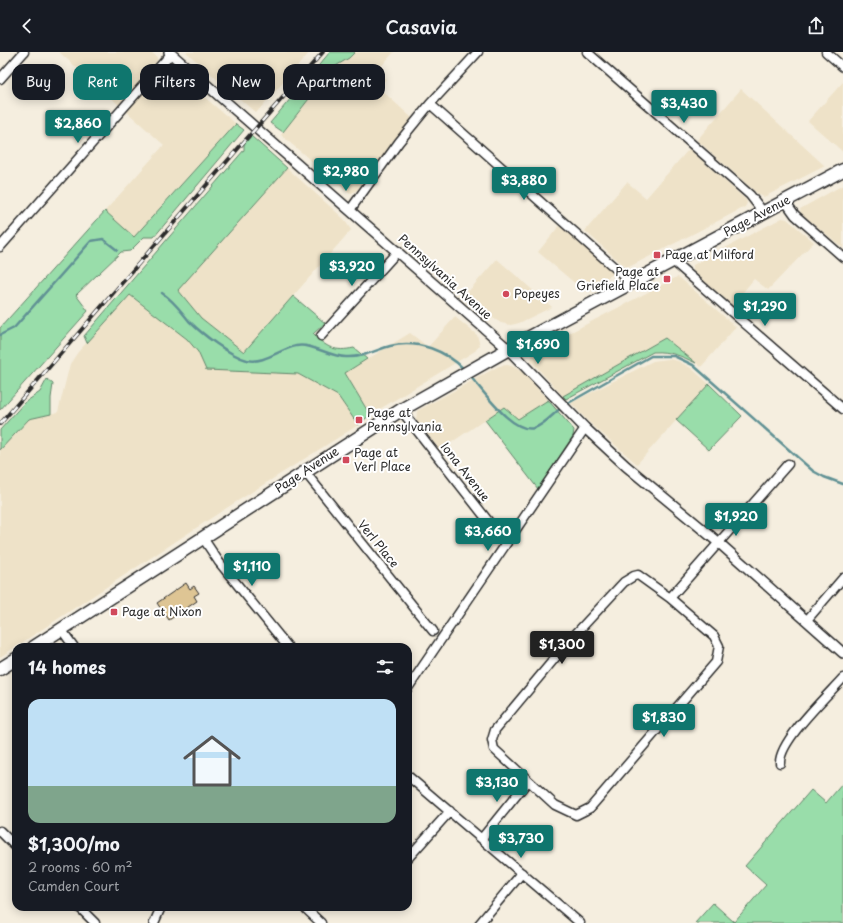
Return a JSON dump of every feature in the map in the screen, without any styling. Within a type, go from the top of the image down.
[{"type":"main road","name":"Page Avenue","points":[[40,643],[401,410],[466,372],[843,170]]},
{"type":"main road","points":[[0,669],[12,661]]},
{"type":"street","points":[[0,79],[24,52]]},
{"type":"street","points":[[350,210],[399,142],[430,104],[478,52]]},
{"type":"street","points":[[587,52],[750,195],[764,212]]},
{"type":"street","points":[[826,52],[843,67]]},
{"type":"street","points":[[0,247],[170,53]]},
{"type":"street","name":"Pennsylvania Avenue","points":[[170,53],[398,251],[508,350],[585,428],[626,466],[718,542],[843,653]]},
{"type":"street","points":[[430,104],[632,283]]},
{"type":"street","points":[[785,201],[795,215],[843,257]]},
{"type":"street","points":[[321,336],[398,251]]},
{"type":"street","points":[[674,261],[843,409]]},
{"type":"street","name":"Iona Avenue","points":[[401,410],[496,531]]},
{"type":"street","points":[[412,682],[585,428]]},
{"type":"street","points":[[670,598],[788,464]]},
{"type":"street","name":"Verl Place","points":[[305,472],[433,631]]},
{"type":"street","points":[[203,538],[219,562],[285,643]]},
{"type":"street","points":[[638,575],[670,598],[714,636],[719,646],[716,662],[590,808],[576,815],[570,814],[555,805],[528,781],[494,749],[492,740],[495,730],[570,640],[624,582],[638,575]]},
{"type":"street","points":[[807,620],[843,578]]},
{"type":"street","points":[[61,629],[71,643]]},
{"type":"street","points":[[780,763],[780,757],[790,738],[843,678]]},
{"type":"street","points":[[412,779],[580,923]]},
{"type":"street","points":[[482,838],[528,781]]},
{"type":"street","points":[[412,854],[450,811]]},
{"type":"street","points":[[0,831],[12,843]]},
{"type":"street","points":[[480,923],[522,873]]},
{"type":"street","points":[[83,911],[95,923]]},
{"type":"street","points":[[154,923],[159,911]]},
{"type":"street","points":[[308,911],[321,923]]},
{"type":"shaded area","points":[[59,52],[151,52],[157,57],[157,61],[154,64],[140,64],[140,81],[132,90],[132,64],[73,64]]},
{"type":"shaded area","points":[[186,52],[310,52],[299,64],[283,64],[283,82],[275,92],[275,64],[217,64],[217,79],[209,72],[209,64],[200,64]]},
{"type":"shaded area","points":[[355,52],[394,52],[383,64],[339,64]]},
{"type":"shaded area","points":[[843,82],[843,152],[808,121]]},
{"type":"shaded area","points":[[741,89],[825,166],[764,197],[759,195],[697,140]]},
{"type":"shaded area","points":[[385,93],[412,118],[357,190],[350,194],[281,135],[308,100],[385,100]]},
{"type":"shaded area","points":[[140,95],[140,100],[208,100],[236,124],[134,237],[105,211],[164,145],[126,111]]},
{"type":"shaded area","points":[[113,100],[123,100],[119,105]]},
{"type":"shaded area","points":[[241,100],[268,100],[256,113]]},
{"type":"shaded area","points":[[689,149],[746,200],[747,203],[745,207],[629,267],[625,267],[585,231],[627,182],[646,198]]},
{"type":"shaded area","points":[[287,168],[344,219],[351,230],[244,352],[201,318],[178,290]]},
{"type":"shaded area","points":[[843,185],[843,248],[801,213],[800,209]]},
{"type":"shaded area","points":[[782,218],[787,219],[814,242],[768,290],[754,279],[732,305],[693,271],[693,265]]},
{"type":"shaded area","points":[[559,226],[613,272],[613,274],[584,291],[538,252]]},
{"type":"shaded area","points":[[497,259],[552,307],[519,323],[511,325],[501,323],[493,318],[466,294]]},
{"type":"shaded area","points":[[677,277],[736,327],[701,367],[665,338],[563,396],[531,361],[533,352]]},
{"type":"shaded area","points":[[130,295],[187,339],[198,352],[206,370],[298,374],[338,396],[358,425],[228,507],[21,643],[12,643],[12,649],[0,657],[0,450],[29,419],[58,412],[70,364],[78,352]]},
{"type":"shaded area","points":[[455,317],[477,335],[480,345],[475,351],[370,415],[345,373],[410,333],[428,347]]},
{"type":"shaded area","points":[[669,359],[678,361],[691,368],[709,384],[637,464],[589,422],[571,403],[653,361]]},
{"type":"shaded area","points":[[507,365],[522,372],[548,400],[518,419],[504,407],[440,450],[416,420],[417,411],[499,366]]},
{"type":"green space","points":[[330,52],[355,52],[339,64],[320,64]]},
{"type":"green space","points":[[289,100],[308,100],[283,132],[270,123]]},
{"type":"green space","points":[[236,124],[244,130],[154,237],[144,237],[130,251],[121,252],[76,295],[88,311],[0,410],[0,328],[105,211],[134,237]]},
{"type":"green space","points":[[251,136],[287,168],[178,290],[201,318],[244,352],[293,296],[325,323],[313,334],[318,339],[327,346],[336,349],[354,348],[367,359],[345,373],[370,415],[358,425],[338,396],[298,374],[206,370],[198,352],[187,339],[130,295],[87,343],[84,336],[244,150],[244,143]]},
{"type":"green space","points":[[665,338],[696,363],[675,354],[653,352],[566,399],[563,396]]},
{"type":"green space","points":[[47,379],[53,384],[51,414],[29,419],[0,450],[0,430],[24,403],[40,392]]},
{"type":"green space","points":[[709,384],[742,416],[709,450],[676,420]]},
{"type":"green space","points":[[548,400],[574,430],[573,436],[538,489],[485,420],[504,407],[518,419]]},
{"type":"green space","points":[[843,783],[843,923],[695,923],[713,903],[734,922],[766,885],[745,866],[811,790],[826,803]]},
{"type":"building","points":[[186,583],[190,589],[194,586],[199,593],[194,596],[197,601],[169,620],[165,614],[161,617],[157,611],[161,609],[157,603]]},
{"type":"waterway","points":[[0,335],[14,328],[91,241],[103,239],[117,250]]},
{"type":"waterway","points":[[162,293],[173,302],[189,321],[208,338],[232,354],[247,360],[260,360],[296,346],[309,346],[333,355],[352,357],[390,346],[411,344],[431,348],[440,352],[449,357],[465,370]]},
{"type":"waterway","points":[[565,405],[651,356],[674,356],[693,365],[813,471],[843,484]]},
{"type":"waterway","points":[[469,375],[507,418],[525,428],[538,427],[561,408]]},
{"type":"railway","points":[[0,424],[323,52]]},
{"type":"place","name":"Page at Milford","points":[[657,255]]},
{"type":"place","name":"Page at Griefield Place","points":[[667,279]]},
{"type":"place","name":"Popeyes","points":[[506,294]]},
{"type":"place","name":"Page at Pennsylvania","points":[[359,420]]},
{"type":"place","name":"Page at Verl Place","points":[[346,460]]},
{"type":"place","name":"Page at Nixon","points":[[114,612]]}]
